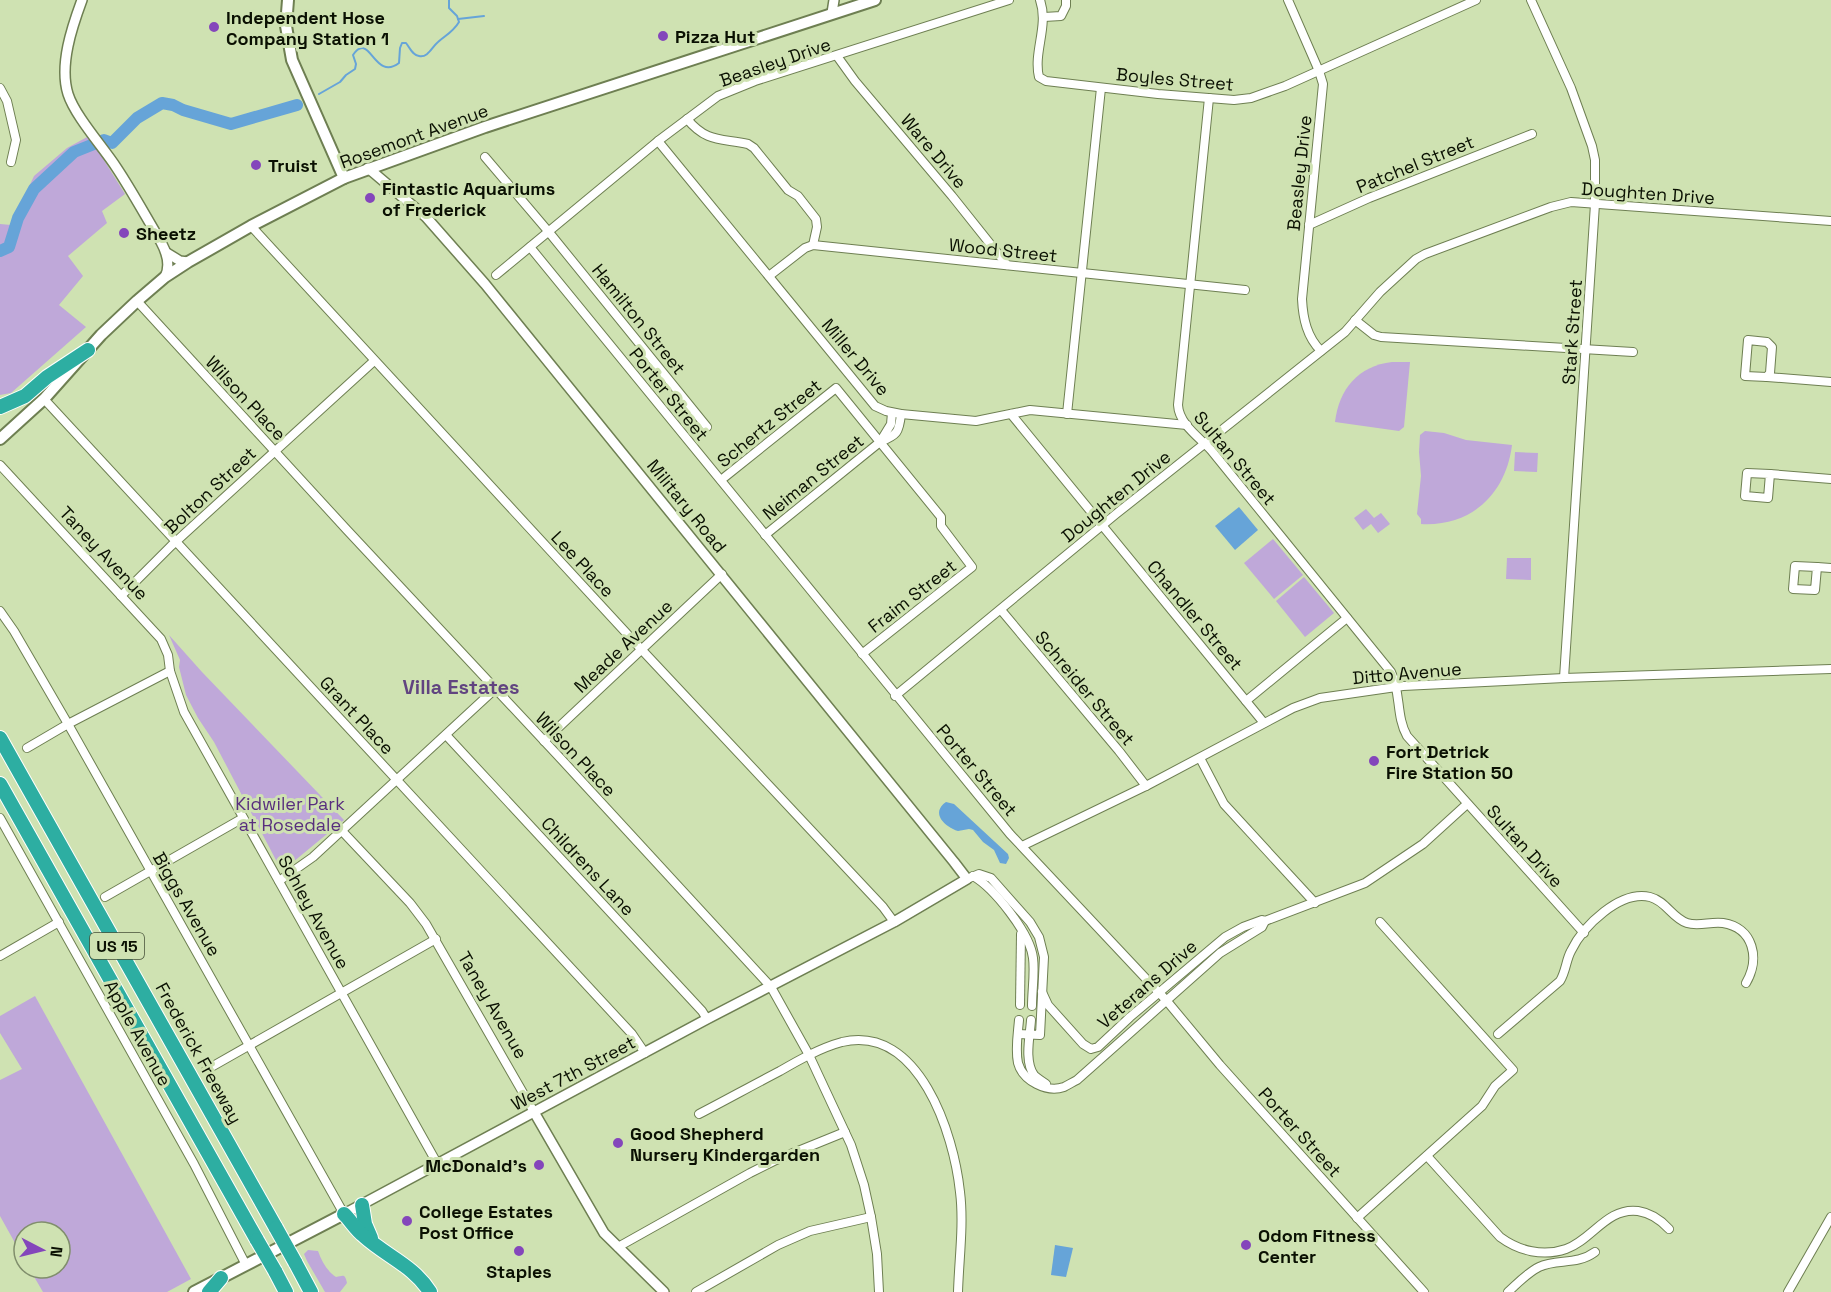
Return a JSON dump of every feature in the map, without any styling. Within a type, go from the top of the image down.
[{"type":"highway","points":[[0,407],[25,396],[47,377],[88,350]]},
{"type":"highway","name":"Frederick Freeway","points":[[0,738],[311,1292]]},
{"type":"highway","name":"US 15","points":[[1,787],[286,1292]]},
{"type":"highway","points":[[362,1205],[364,1224],[374,1243]]},
{"type":"highway","points":[[345,1214],[364,1236],[422,1280],[430,1292]]},
{"type":"highway","points":[[345,1214],[344,1224],[354,1238],[411,1279],[421,1292]]},
{"type":"highway","points":[[209,1292],[221,1278]]},
{"type":"main road","points":[[288,0],[286,26],[292,60],[344,178]]},
{"type":"main road","name":"Rosemont Avenue","points":[[0,439],[44,399],[136,301],[165,277],[251,226],[344,178],[504,121],[875,0]]},
{"type":"main road","name":"West 7th Street","points":[[194,1292],[345,1214]]},
{"type":"street","points":[[82,0],[68,45],[66,78],[68,93],[73,104],[116,166],[167,253],[169,268],[165,277]]},
{"type":"street","points":[[832,13],[834,0]]},
{"type":"street","name":"Beasley Drive","points":[[496,275],[658,141],[718,96],[739,87],[1009,0]]},
{"type":"street","name":"Boyles Street","points":[[1040,0],[1044,17],[1037,68],[1040,77],[1046,81],[1234,100],[1251,98],[1278,89],[1476,0]]},
{"type":"street","points":[[1044,17],[1061,16],[1066,0]]},
{"type":"street","name":"Beasley Drive","points":[[1288,0],[1323,84],[1302,308],[1310,336],[1321,351]]},
{"type":"street","points":[[1453,0],[1457,8]]},
{"type":"street","name":"Stark Street","points":[[1532,0],[1571,88],[1595,160],[1595,204],[1564,678]]},
{"type":"street","name":"Ware Drive","points":[[837,56],[855,81],[1007,265]]},
{"type":"street","points":[[0,88],[6,100],[16,140],[11,162]]},
{"type":"street","points":[[1067,414],[1101,88]]},
{"type":"street","name":"Sultan Street","points":[[1209,98],[1178,405],[1179,415],[1391,672],[1397,687]]},
{"type":"street","points":[[687,119],[704,135],[748,144],[754,148],[788,190],[798,196],[816,219],[817,227],[813,245],[805,248],[769,276]]},
{"type":"street","name":"Patchel Street","points":[[1310,225],[1369,198],[1532,134]]},
{"type":"street","name":"Miller Drive","points":[[658,141],[875,406],[901,414],[976,421],[1030,410],[1187,425]]},
{"type":"street","name":"Hamilton Street","points":[[485,157],[707,427]]},
{"type":"street","name":"Military Road","points":[[368,168],[412,204],[485,285],[970,878]]},
{"type":"street","name":"Doughten Drive","points":[[896,696],[1204,443],[1345,332],[1380,292],[1425,254],[1551,207],[1571,202],[1831,221]]},
{"type":"street","name":"Lee Place","points":[[251,226],[641,649],[880,903],[894,922]]},
{"type":"street","name":"Wood Street","points":[[813,245],[1245,290]]},
{"type":"street","name":"Porter Street","points":[[530,247],[896,696],[1022,846],[1166,1000],[1220,1065],[1424,1292]]},
{"type":"street","points":[[167,253],[180,261],[188,262]]},
{"type":"street","name":"Wilson Place","points":[[136,301],[771,987],[809,1055],[845,1132],[864,1185],[878,1254],[879,1292]]},
{"type":"street","points":[[1355,320],[1374,335],[1381,337],[1633,352]]},
{"type":"street","points":[[1767,377],[1770,373],[1772,347],[1767,342],[1749,340],[1745,376],[1831,382]]},
{"type":"street","name":"Bolton Street","points":[[121,596],[176,542],[374,361]]},
{"type":"street","name":"Schertz Street","points":[[721,480],[836,388]]},
{"type":"street","name":"Fraim Street","points":[[836,388],[941,517],[941,526],[972,567],[862,654]]},
{"type":"street","name":"Grant Place","points":[[44,399],[632,1034],[645,1053]]},
{"type":"street","name":"Neiman Street","points":[[880,442],[891,424],[892,412]]},
{"type":"street","name":"Neiman Street","points":[[765,535],[880,442],[898,432],[901,414]]},
{"type":"street","name":"Chandler Street","points":[[1011,414],[1264,723]]},
{"type":"street","name":"Taney Avenue","points":[[0,465],[161,639],[168,655],[170,671]]},
{"type":"street","points":[[1770,474],[1831,479]]},
{"type":"street","points":[[1817,567],[1831,568]]},
{"type":"street","name":"Meade Avenue","points":[[544,741],[722,574]]},
{"type":"street","name":"Schreider Street","points":[[1001,610],[1146,786]]},
{"type":"street","name":"Biggs Avenue","points":[[0,611],[68,724],[345,1214]]},
{"type":"street","points":[[1246,701],[1347,618]]},
{"type":"street","name":"Ditto Avenue","points":[[1022,846],[1146,786],[1293,708],[1320,698],[1397,687],[1831,668]]},
{"type":"street","points":[[27,748],[170,671]]},
{"type":"street","name":"Schley Avenue","points":[[170,671],[184,712],[438,1165]]},
{"type":"street","name":"Sultan Drive","points":[[1397,687],[1401,722],[1407,736],[1584,933]]},
{"type":"street","points":[[279,881],[313,857],[495,689]]},
{"type":"street","name":"Childrens Lane","points":[[446,735],[707,1019]]},
{"type":"street","points":[[1200,758],[1224,804],[1315,903]]},
{"type":"street","name":"Veterans Drive","points":[[1042,992],[1048,1005],[1083,1044],[1091,1049],[1098,1047],[1225,936],[1243,927],[1356,887],[1423,844],[1467,804]]},
{"type":"street","name":"Apple Avenue","points":[[0,818],[194,1164],[246,1265]]},
{"type":"street","points":[[105,897],[243,818]]},
{"type":"street","name":"Taney Avenue","points":[[342,831],[410,903],[436,939],[604,1233],[664,1292]]},
{"type":"street","points":[[970,878],[979,874],[991,878],[1030,922],[1039,937],[1044,957],[1040,1035],[1018,1034]]},
{"type":"street","points":[[970,878],[983,882],[993,891],[1018,924],[1030,946],[1033,958],[1032,1006]]},
{"type":"street","name":"West 7th Street","points":[[345,1214],[707,1019],[894,922],[970,878]]},
{"type":"street","points":[[1498,1034],[1560,981],[1570,953],[1598,916],[1618,903],[1632,898],[1648,897],[1664,904],[1680,920],[1688,924],[1725,923],[1743,932],[1754,954],[1753,969],[1746,983]]},
{"type":"street","name":"Veterans Drive","points":[[1050,1087],[1064,1086],[1077,1080],[1220,953],[1262,927],[1265,921]]},
{"type":"street","points":[[0,956],[59,922]]},
{"type":"street","points":[[1357,1218],[1482,1106],[1495,1086],[1513,1070],[1380,922]]},
{"type":"street","points":[[1018,924],[1022,935],[1020,1005]]},
{"type":"street","points":[[206,1070],[436,939]]},
{"type":"street","points":[[1019,1020],[1018,1064],[1031,1081],[1050,1087]]},
{"type":"street","points":[[1031,1020],[1029,1058],[1031,1067],[1035,1076],[1050,1087]]},
{"type":"street","points":[[699,1114],[809,1055],[843,1042],[873,1042],[900,1054],[921,1079],[947,1129],[961,1194],[958,1292]]},
{"type":"street","points":[[618,1247],[750,1173],[845,1132]]},
{"type":"street","points":[[1427,1156],[1500,1237],[1524,1250],[1541,1253],[1566,1249],[1605,1221],[1632,1210],[1654,1216],[1669,1229]]},
{"type":"street","points":[[696,1292],[778,1245],[800,1235],[871,1216]]},
{"type":"street","points":[[1788,1292],[1831,1216]]},
{"type":"street","points":[[1508,1292],[1526,1275],[1539,1267],[1579,1261],[1595,1252]]},
{"type":"street","points":[[1409,1292],[1417,1284]]},
{"type":"green space","points":[[89,136],[125,194],[102,211],[107,223],[68,256],[83,276],[59,305],[86,327],[11,393],[0,395],[0,224],[11,225],[34,176],[67,148]]},
{"type":"green space","points":[[1392,362],[1410,362],[1404,427],[1399,431],[1335,422],[1341,399],[1352,381],[1369,368]]},
{"type":"green space","points":[[1425,431],[1444,433],[1466,440],[1512,445],[1508,463],[1494,492],[1483,504],[1455,520],[1421,524],[1421,519],[1417,514],[1421,476],[1420,435]]},
{"type":"green space","points":[[1515,452],[1538,453],[1537,472],[1514,471]]},
{"type":"green space","points":[[1366,509],[1374,518],[1381,513],[1390,524],[1378,533],[1371,524],[1363,530],[1354,518]]},
{"type":"green space","points":[[1273,539],[1303,575],[1274,599],[1244,563]]},
{"type":"green space","points":[[1507,558],[1531,558],[1531,580],[1506,579]]},
{"type":"green space","points":[[1304,577],[1334,613],[1305,637],[1276,601]]},
{"type":"green space","name":"Kidwiler Park at Rosedale","points":[[169,635],[344,820],[287,867],[277,862],[214,742],[186,695],[179,667],[180,660]]},
{"type":"green space","points":[[35,996],[191,1279],[167,1292],[43,1292],[36,1280],[72,1280],[72,1220],[12,1220],[12,1238],[0,1216],[0,1080],[22,1069],[0,1033],[0,1016]]},
{"type":"green space","points":[[308,1250],[318,1251],[325,1266],[336,1277],[344,1276],[347,1283],[340,1292],[325,1292],[304,1254]]},
{"type":"water","points":[[1239,507],[1258,530],[1235,550],[1215,526]]},
{"type":"water","points":[[946,802],[954,804],[1008,854],[1006,864],[1000,863],[994,850],[973,830],[958,831],[944,823],[939,811]]},
{"type":"water","points":[[1055,1245],[1073,1248],[1066,1277],[1051,1275]]},
{"type":"waterway","points":[[319,94],[340,82],[355,69],[353,55],[359,49],[364,48],[378,62],[391,67],[399,63],[402,43],[406,43],[417,55],[427,54],[459,22],[457,16],[449,8],[449,0]]},
{"type":"waterway","points":[[458,19],[484,16]]},
{"type":"waterway","points":[[0,251],[9,247],[18,218],[34,189],[74,152],[104,140],[112,143],[137,118],[162,103],[231,124],[297,105]]},
{"type":"place","name":"Independent Hose Company Station 1","points":[[214,27]]},
{"type":"place","name":"Pizza Hut","points":[[663,36]]},
{"type":"place","name":"Truist","points":[[256,165]]},
{"type":"place","name":"Fintastic Aquariums of Frederick","points":[[370,198]]},
{"type":"place","name":"Sheetz","points":[[124,233]]},
{"type":"place","name":"Fort Detrick Fire Station 50","points":[[1374,761]]},
{"type":"place","name":"Good Shepherd Nursery Kindergarden","points":[[618,1143]]},
{"type":"place","name":"McDonald's","points":[[539,1165]]},
{"type":"place","name":"College Estates Post Office","points":[[407,1221]]},
{"type":"place","name":"Odom Fitness Center","points":[[1246,1245]]},
{"type":"place","name":"Staples","points":[[519,1251]]},
{"type":"district","name":"Villa Estates","points":[[461,687]]}]
